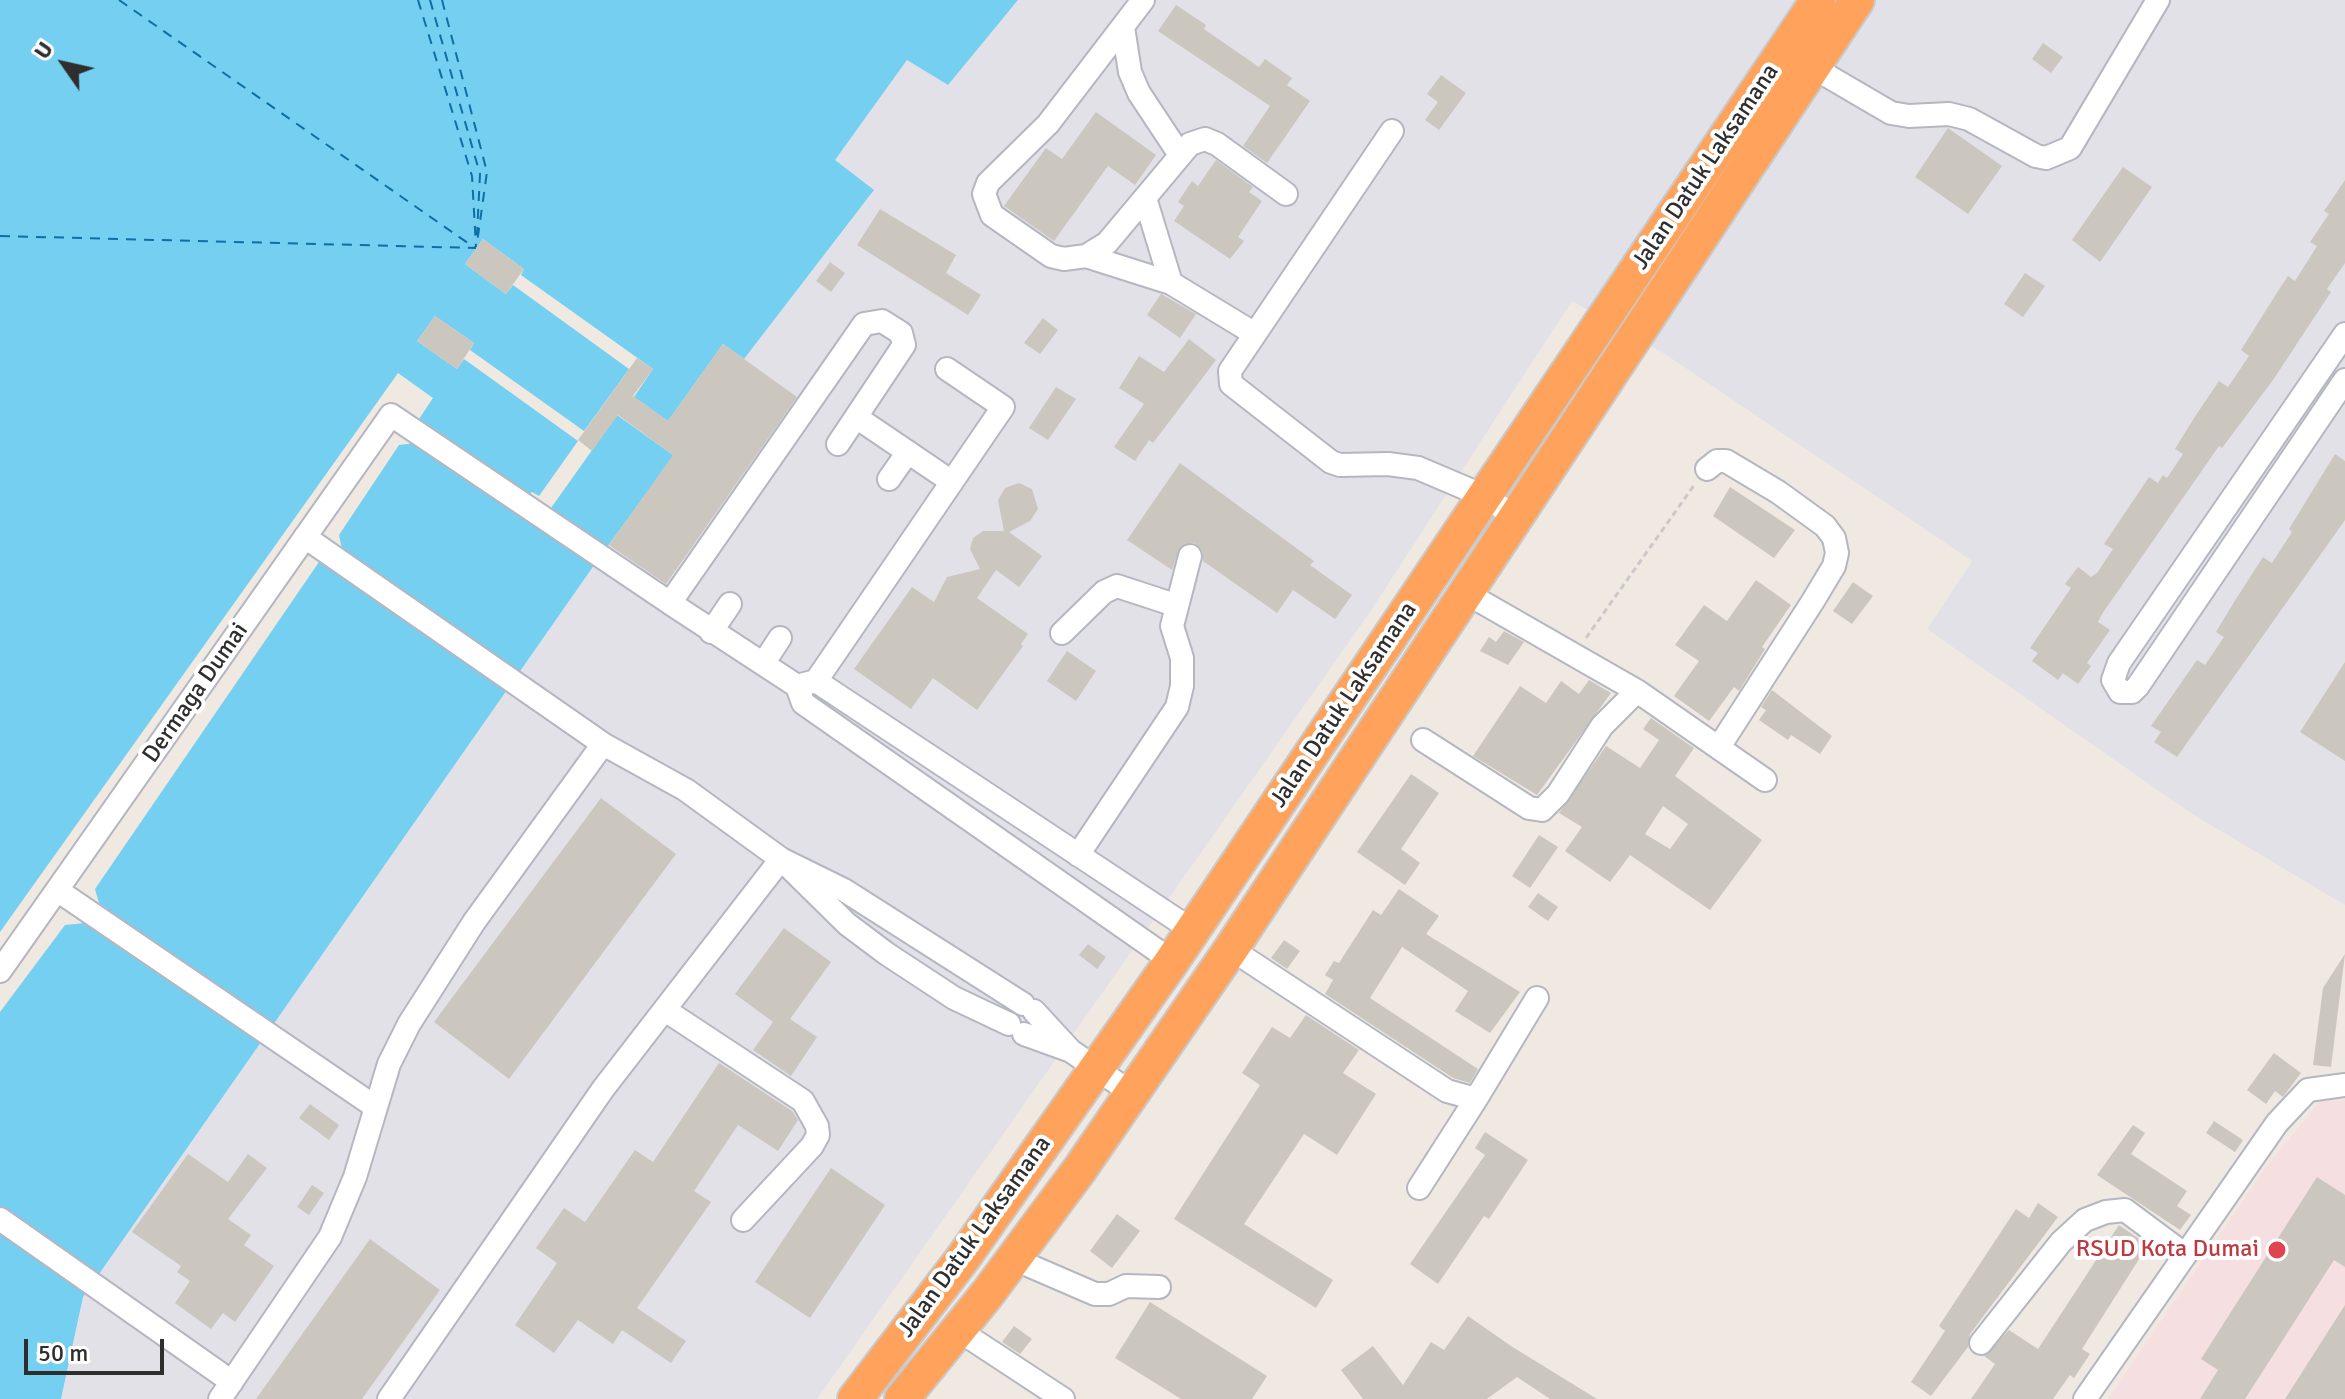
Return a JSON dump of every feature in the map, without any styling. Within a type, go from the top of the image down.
[{"type":"highway","name":"Jalan Datuk Laksamana","points":[[902,1399],[1014,1259],[1080,1169],[1231,949],[1516,517],[1798,59],[1818,0]]},
{"type":"highway","name":"Jalan Datuk Laksamana","points":[[855,1399],[963,1258],[1084,1060],[1172,961],[1484,496],[1798,59],[1857,0]]},
{"type":"street","points":[[1798,59],[1891,113],[1959,116],[2036,156],[2057,156],[2070,148],[2158,0]]},
{"type":"street","points":[[1131,9],[1130,72],[1139,93],[1180,155]]},
{"type":"street","points":[[1131,9],[1048,124],[988,183],[984,194],[992,215],[1051,256],[1086,256],[1171,283],[1255,334]]},
{"type":"street","points":[[1392,131],[1230,371],[1231,384],[1331,462],[1340,465],[1403,464],[1484,496],[1516,517]]},
{"type":"street","points":[[1086,256],[1107,243],[1195,140],[1205,139],[1217,144],[1286,194]]},
{"type":"street","points":[[1145,198],[1171,283]]},
{"type":"street","points":[[838,444],[904,345],[901,333],[882,321],[864,324],[670,603],[763,664],[807,684],[1192,930]]},
{"type":"street","points":[[2345,334],[2119,663],[2113,680],[2120,692],[2132,692],[2138,686],[2345,380]]},
{"type":"street","points":[[947,369],[1003,407],[807,684],[803,703],[1172,961]]},
{"type":"street","name":"Dermaga Dumai","points":[[0,971],[391,415],[670,603]]},
{"type":"street","points":[[856,417],[952,482]]},
{"type":"street","points":[[889,479],[908,452]]},
{"type":"street","points":[[1707,469],[1717,461],[1726,461],[1778,492],[1825,526],[1837,553],[1820,590],[1719,747]]},
{"type":"street","points":[[305,537],[603,744],[686,790],[781,859],[847,924],[887,954],[954,998],[1084,1060]]},
{"type":"street","points":[[1078,855],[1177,707],[1182,672],[1172,626],[1190,556]]},
{"type":"street","points":[[1062,633],[1104,592],[1117,586],[1175,605]]},
{"type":"street","points":[[1466,593],[1637,691],[1765,780]]},
{"type":"street","points":[[711,632],[730,604]]},
{"type":"street","points":[[763,664],[780,638]]},
{"type":"street","points":[[1423,740],[1529,808],[1542,810],[1558,794],[1602,726],[1637,691]]},
{"type":"street","points":[[0,1219],[226,1391],[330,1237],[355,1177],[389,1064],[409,1024],[474,922],[603,744]]},
{"type":"street","points":[[781,859],[844,890],[1029,1008],[1084,1060],[1130,1092]]},
{"type":"street","points":[[389,1399],[603,1089],[781,859]]},
{"type":"street","points":[[57,890],[374,1106]]},
{"type":"street","points":[[1231,949],[1447,1091],[1476,1099]]},
{"type":"street","points":[[1419,1188],[1537,998]]},
{"type":"street","points":[[665,1010],[803,1101],[817,1126],[818,1135],[812,1146],[743,1220]]},
{"type":"street","points":[[2085,1399],[2184,1254],[2296,1100],[2321,1085],[2345,1085]]},
{"type":"street","points":[[1981,1343],[2061,1242],[2085,1220],[2106,1212],[2125,1210],[2184,1254]]},
{"type":"street","points":[[1014,1259],[1095,1294],[1109,1294],[1126,1286],[1159,1287]]},
{"type":"street","points":[[958,1330],[1063,1399]]},
{"type":"path","points":[[1574,654],[1707,469]]},
{"type":"shaded area","points":[[1018,0],[2345,0],[2345,905],[2189,812],[1927,629],[1972,561],[1665,354],[1572,301],[1370,612],[817,1399],[61,1399],[83,1297],[597,561],[744,359],[874,191],[834,160],[907,60],[948,85]]},
{"type":"shaded area","name":"RSUD Kota Dumai","points":[[2345,1099],[2345,1399],[2108,1399],[2264,1170],[2320,1101]]},
{"type":"water","points":[[0,0],[1018,0],[948,85],[907,60],[835,160],[874,190],[744,359],[597,561],[83,1297],[61,1399],[0,1399]]},
{"type":"pier","points":[[483,239],[524,269],[521,275],[653,369],[634,397],[668,421],[723,344],[744,359],[673,455],[617,415],[551,508],[607,547],[424,442],[399,445],[339,535],[343,554],[520,672],[510,686],[319,562],[95,889],[99,903],[272,1026],[260,1043],[85,923],[65,925],[0,1012],[0,932],[398,373],[433,398],[419,419],[528,495],[532,492],[539,496],[578,441],[464,359],[457,369],[417,341],[435,316],[474,343],[470,350],[584,431],[629,369],[513,285],[506,294],[465,264]]},
{"type":"building","points":[[1176,5],[1206,25],[1204,29],[1259,67],[1265,59],[1292,78],[1287,85],[1310,101],[1267,163],[1243,146],[1270,106],[1158,31]]},
{"type":"building","points":[[2043,43],[2063,57],[2051,73],[2032,59]]},
{"type":"building","points":[[1441,75],[1466,93],[1439,130],[1425,120],[1438,102],[1427,94]]},
{"type":"building","points":[[1096,112],[1156,155],[1135,185],[1108,166],[1054,241],[1004,206],[1046,148],[1062,159]]},
{"type":"building","points":[[1948,128],[2002,166],[1968,214],[1915,177]]},
{"type":"building","points":[[1216,160],[1253,187],[1249,192],[1262,201],[1238,237],[1244,241],[1230,259],[1174,221],[1184,206],[1178,202],[1192,181],[1198,186]]},
{"type":"building","points":[[2123,167],[2152,187],[2100,262],[2072,240]]},
{"type":"building","points":[[2345,180],[2345,263],[2327,289],[2331,292],[2273,380],[2222,448],[2219,446],[2102,614],[2098,622],[2110,630],[2087,663],[2091,666],[2078,684],[2063,673],[2058,680],[2032,661],[2038,653],[2030,648],[2071,588],[2065,584],[2078,567],[2091,577],[2097,573],[2113,549],[2104,544],[2149,477],[2158,483],[2163,475],[2167,478],[2183,454],[2175,449],[2194,418],[2219,381],[2228,387],[2249,356],[2241,350],[2278,291],[2288,276],[2295,281],[2317,246],[2310,242],[2329,214],[2324,211]]},
{"type":"building","points":[[880,209],[956,255],[946,273],[981,295],[968,315],[857,245]]},
{"type":"building","points":[[483,239],[524,269],[506,294],[465,264]]},
{"type":"building","points":[[830,262],[845,273],[831,292],[816,281]]},
{"type":"building","points":[[2025,273],[2045,286],[2023,317],[2004,304]]},
{"type":"building","points":[[1161,294],[1196,314],[1180,338],[1147,315]]},
{"type":"building","points":[[435,316],[474,343],[457,369],[417,341]]},
{"type":"building","points":[[1043,318],[1058,330],[1040,354],[1024,343]]},
{"type":"building","points":[[1189,339],[1216,360],[1153,443],[1149,440],[1135,461],[1114,447],[1144,404],[1119,388],[1139,356],[1164,372]]},
{"type":"building","points":[[723,344],[797,397],[666,584],[609,545],[673,455],[618,415],[592,451],[578,440],[637,358],[653,369],[633,396],[668,421]]},
{"type":"building","points":[[1056,387],[1076,399],[1048,440],[1029,428]]},
{"type":"building","points":[[2335,454],[2345,461],[2345,520],[2177,757],[2154,742],[2161,732],[2151,726],[2197,660],[2205,665],[2224,637],[2216,632],[2234,602],[2263,557],[2272,563]]},
{"type":"building","points":[[1180,463],[1314,561],[1310,565],[1352,595],[1335,619],[1293,590],[1277,613],[1203,561],[1203,552],[1194,543],[1180,547],[1172,570],[1127,540]]},
{"type":"building","points":[[1019,483],[1032,489],[1038,509],[1030,521],[1009,532],[1042,556],[1019,587],[996,570],[977,598],[1028,634],[1021,644],[1023,646],[977,710],[933,678],[911,709],[854,669],[912,587],[934,602],[947,577],[980,569],[970,549],[973,538],[983,531],[1004,531],[998,500],[1005,488]]},
{"type":"building","points":[[1730,487],[1795,530],[1774,558],[1713,516]]},
{"type":"building","points":[[1756,580],[1791,605],[1762,647],[1765,649],[1739,691],[1734,687],[1709,721],[1674,696],[1699,661],[1675,645],[1704,605],[1727,621]]},
{"type":"building","points":[[1853,582],[1873,596],[1852,624],[1833,611]]},
{"type":"building","points":[[1504,631],[1524,642],[1508,665],[1480,651],[1489,637],[1496,642]]},
{"type":"building","points":[[1067,651],[1096,671],[1076,701],[1047,681]]},
{"type":"building","points":[[2345,662],[2345,761],[2300,732]]},
{"type":"building","points":[[1589,680],[1611,693],[1537,795],[1473,756],[1520,686],[1546,703],[1561,681],[1579,694]]},
{"type":"building","points":[[1772,690],[1832,736],[1820,754],[1791,735],[1788,740],[1759,720],[1766,710],[1761,707]]},
{"type":"building","points":[[1651,718],[1694,748],[1675,776],[1762,840],[1710,910],[1630,855],[1610,882],[1565,851],[1582,827],[1559,813],[1606,746],[1640,768],[1659,740],[1643,729]],"holes":[[[1663,806],[1688,824],[1670,849],[1645,834]]]},
{"type":"building","points":[[1411,774],[1439,793],[1401,849],[1420,863],[1405,885],[1357,852]]},
{"type":"building","points":[[601,798],[676,854],[509,1079],[434,1022]]},
{"type":"building","points":[[1539,835],[1558,847],[1530,888],[1512,876]]},
{"type":"building","points":[[1399,889],[1439,916],[1426,934],[1520,992],[1490,1033],[1455,1011],[1468,991],[1402,947],[1370,998],[1478,1069],[1470,1083],[1453,1078],[1325,994],[1333,980],[1325,975],[1334,961],[1339,963],[1373,910],[1381,915]]},
{"type":"building","points":[[1538,893],[1558,907],[1548,921],[1528,907]]},
{"type":"building","points":[[784,928],[831,962],[790,1019],[817,1037],[791,1076],[753,1050],[773,1022],[735,994]]},
{"type":"building","points":[[1284,940],[1300,951],[1287,969],[1271,958]]},
{"type":"building","points":[[1088,944],[1106,957],[1097,969],[1079,955]]},
{"type":"building","points":[[2345,954],[2331,1067],[2313,1065],[2323,988]]},
{"type":"building","points":[[1306,1015],[1359,1050],[1343,1073],[1376,1094],[1337,1155],[1304,1134],[1244,1224],[1333,1280],[1316,1308],[1174,1219],[1260,1085],[1242,1073],[1272,1027],[1290,1038]]},
{"type":"building","points":[[2274,1053],[2301,1073],[2283,1097],[2275,1091],[2266,1104],[2247,1090]]},
{"type":"building","points":[[719,1063],[792,1111],[798,1120],[778,1151],[738,1125],[694,1191],[711,1202],[637,1308],[686,1341],[671,1363],[622,1330],[613,1344],[578,1320],[554,1353],[515,1325],[557,1263],[536,1248],[564,1208],[585,1222],[635,1150],[653,1162]]},
{"type":"building","points":[[310,1104],[339,1125],[329,1140],[299,1118]]},
{"type":"building","points":[[2214,1121],[2243,1140],[2235,1152],[2206,1133]]},
{"type":"building","points":[[2133,1125],[2145,1133],[2131,1154],[2187,1191],[2177,1206],[2191,1215],[2180,1230],[2097,1175]]},
{"type":"building","points":[[1485,1132],[1528,1160],[1489,1219],[1484,1216],[1438,1284],[1410,1264],[1485,1155],[1475,1148]]},
{"type":"building","points":[[188,1154],[228,1182],[248,1154],[267,1168],[228,1219],[251,1235],[244,1245],[274,1266],[235,1322],[223,1313],[211,1329],[175,1303],[190,1281],[177,1272],[181,1266],[132,1232]]},
{"type":"building","points":[[831,1168],[885,1205],[810,1318],[755,1282]]},
{"type":"building","points":[[2317,1177],[2345,1195],[2345,1267],[2334,1260],[2245,1399],[2200,1399],[2218,1370],[2201,1359]]},
{"type":"building","points":[[312,1185],[324,1193],[309,1215],[297,1207]]},
{"type":"building","points":[[2038,1203],[2058,1217],[1970,1334],[1968,1347],[1931,1396],[1911,1382],[1945,1331],[1939,1326],[2016,1209],[2029,1218]]},
{"type":"building","points":[[1117,1214],[1140,1231],[1112,1268],[1090,1251]]},
{"type":"building","points":[[2119,1225],[2148,1245],[2082,1349],[2090,1354],[2074,1378],[2070,1375],[2053,1399],[1971,1399],[1995,1364],[1984,1356],[2009,1330],[2038,1349]]},
{"type":"building","points":[[370,1239],[440,1290],[362,1399],[256,1399]]},
{"type":"building","points":[[1150,1302],[1267,1376],[1252,1399],[1181,1399],[1115,1358]]},
{"type":"building","points":[[2345,1305],[2345,1399],[2285,1399]]},
{"type":"building","points":[[1468,1316],[1597,1399],[1550,1399],[1517,1377],[1487,1399],[1363,1399],[1341,1370],[1373,1346],[1403,1385],[1431,1342],[1444,1350]]},
{"type":"building","points":[[1014,1326],[1032,1339],[1020,1354],[1002,1342]]},
{"type":"ferry route","points":[[119,0],[475,248]]},
{"type":"ferry route","points":[[418,0],[472,176],[476,247]]},
{"type":"ferry route","points":[[430,0],[480,174],[477,235]]},
{"type":"ferry route","points":[[442,0],[487,172],[477,243]]},
{"type":"ferry route","points":[[0,236],[476,248]]},
{"type":"place","name":"RSUD Kota Dumai","points":[[2277,1250]]}]
